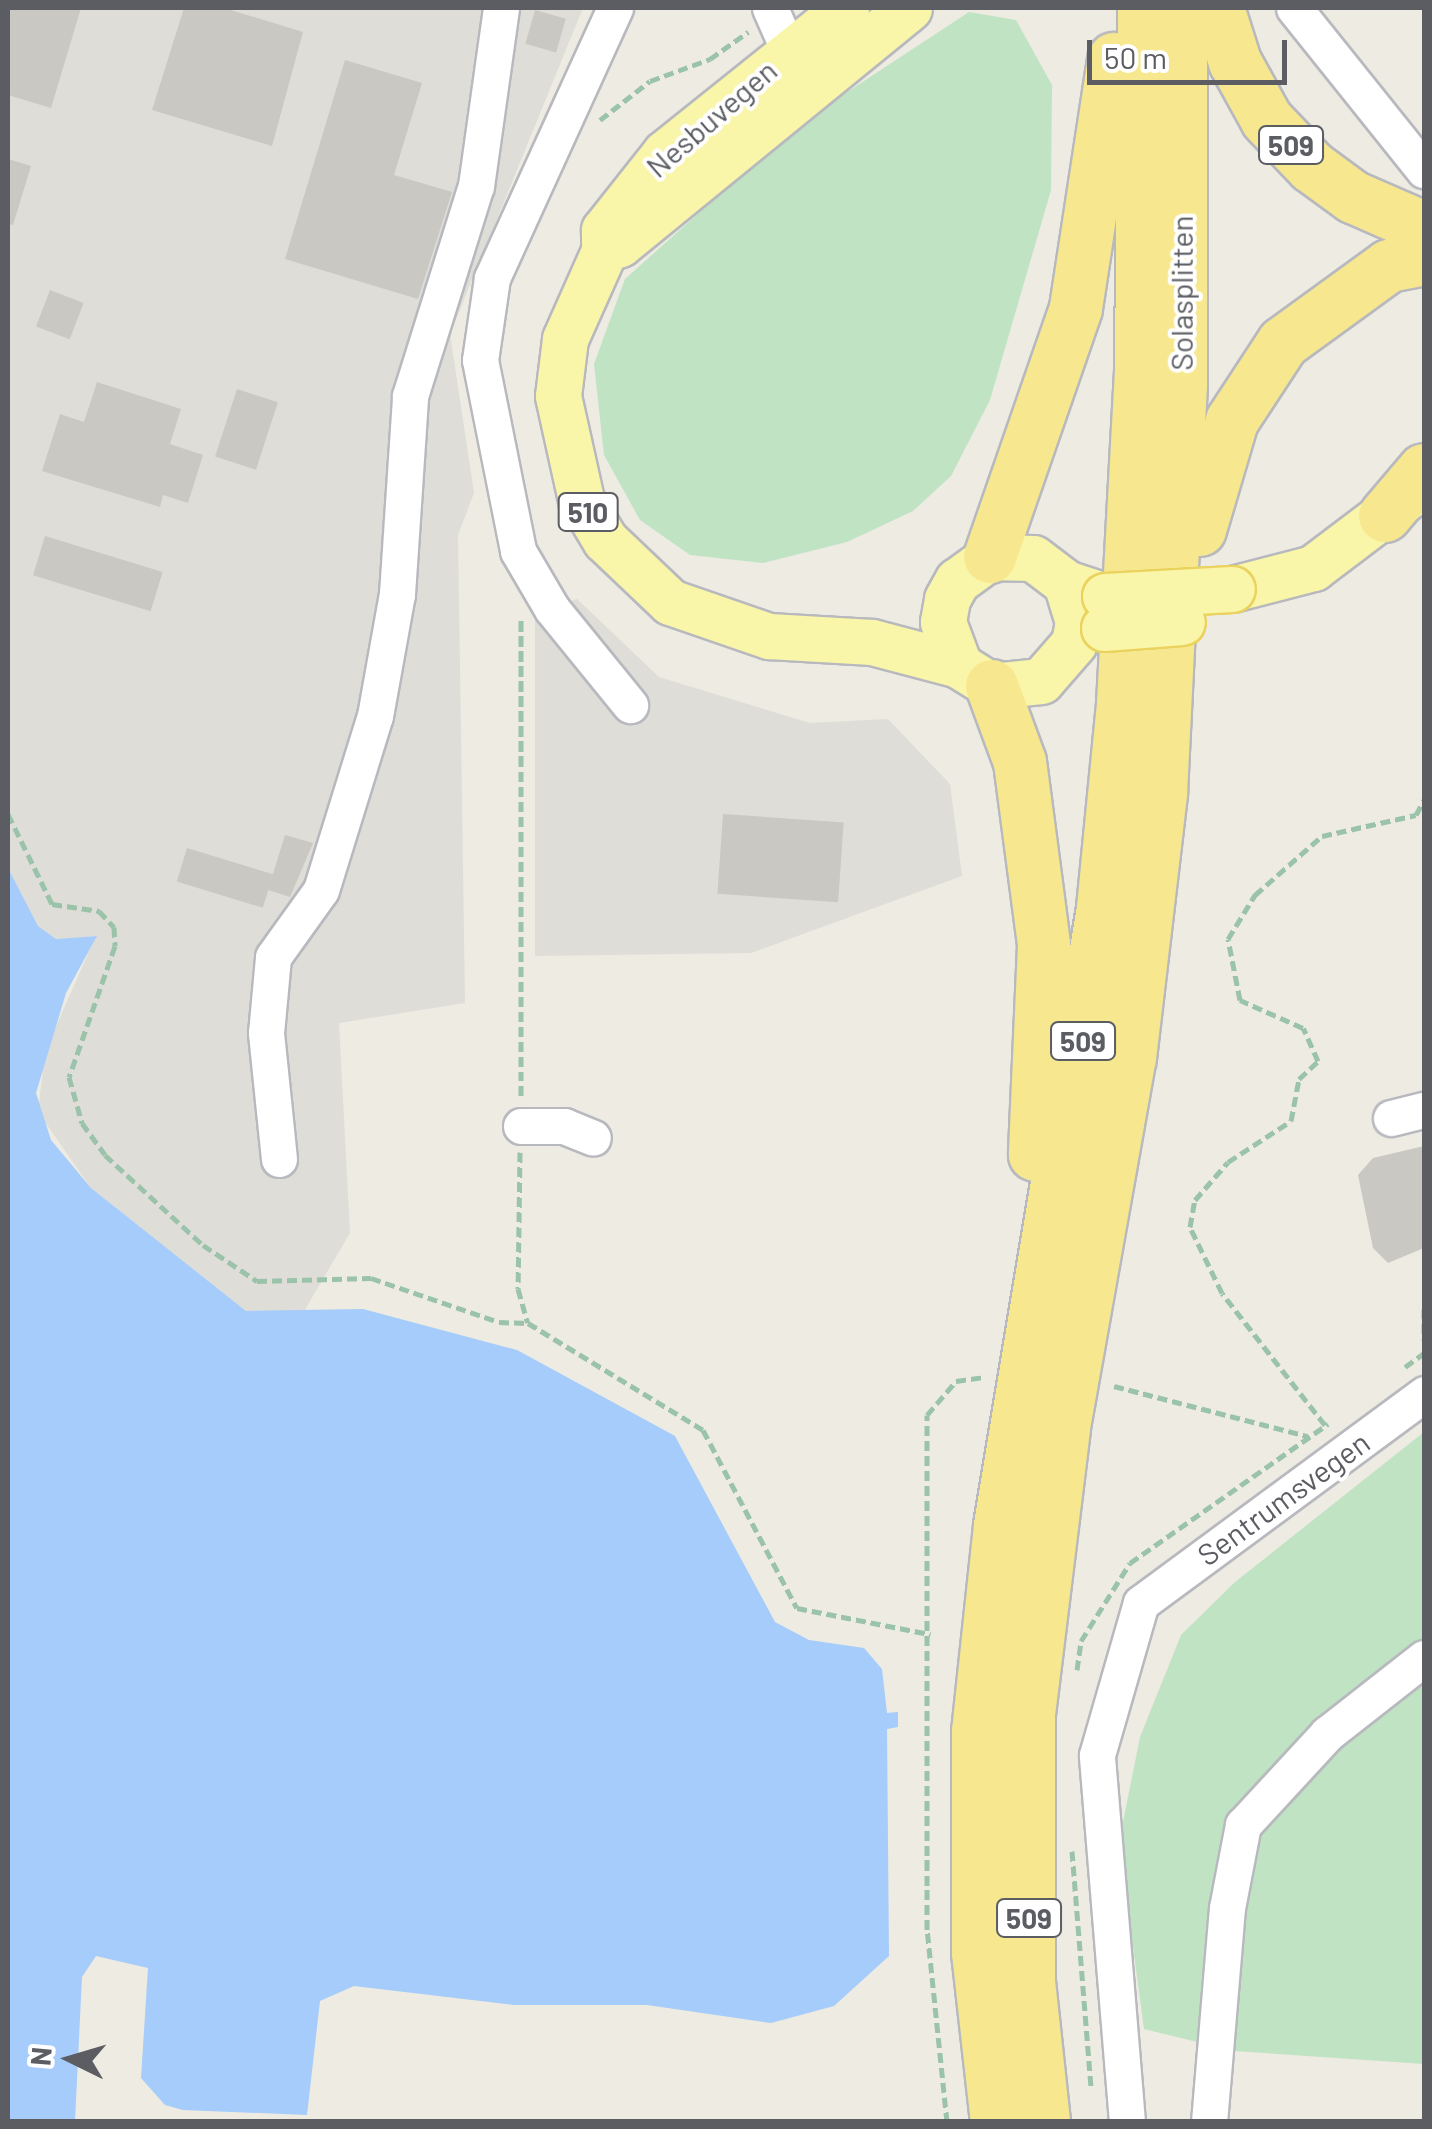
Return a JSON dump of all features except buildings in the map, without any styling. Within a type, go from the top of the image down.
[{"type":"highway","points":[[990,557],[1076,308],[1102,176],[1119,8]]},
{"type":"highway","name":"Solasplitten","points":[[1144,8],[1192,586]]},
{"type":"highway","name":"Solasplitten","points":[[1181,8],[1181,385],[1192,586]]},
{"type":"highway","name":"509","points":[[1218,8],[1235,62],[1267,120],[1312,167],[1354,197],[1424,228]]},
{"type":"highway","name":"509","points":[[1044,2122],[1029,1982],[1028,1714],[1064,1428],[1130,1058],[1161,793],[1188,688],[1192,586],[1201,514],[1232,421],[1283,343],[1350,290],[1389,266],[1424,259]]},
{"type":"highway","points":[[1350,290],[1424,283]]},
{"type":"highway","points":[[1411,507],[1424,470]]},
{"type":"highway","name":"509","points":[[997,2122],[976,1850],[978,1732],[1000,1525],[1102,908],[1192,586]]},
{"type":"highway","name":"509","points":[[976,675],[1020,762],[1044,945],[1038,1135],[1004,1395],[1000,1525]]},
{"type":"main road","points":[[604,249],[620,244],[909,8]]},
{"type":"main road","name":"Nesbuvegen","points":[[604,249],[604,230],[645,175],[836,10]]},
{"type":"main road","name":"510","points":[[604,249],[566,339],[558,396],[581,500],[605,540],[670,602],[769,636],[917,650],[976,675],[1042,681],[1087,613]]},
{"type":"main road","points":[[990,557],[1033,558],[1087,613],[1192,586],[1326,595],[1411,507]]},
{"type":"main road","name":"510","points":[[818,639],[947,599],[957,581],[990,557]]},
{"type":"main road","points":[[947,599],[946,633],[976,675]]},
{"type":"street","points":[[279,1159],[266,1033],[273,957],[320,890],[376,716],[397,594],[410,396],[476,186],[502,8]]},
{"type":"street","points":[[615,8],[492,278],[482,327],[482,376],[518,551],[552,609],[630,704]]},
{"type":"street","points":[[770,8],[789,51],[834,69],[836,10]]},
{"type":"street","points":[[1294,8],[1424,170]]},
{"type":"street","points":[[520,1126],[564,1126],[593,1138]]},
{"type":"street","name":"Sentrumsvegen","points":[[1127,2122],[1096,1754],[1141,1603],[1424,1394]]},
{"type":"street","points":[[1209,2122],[1227,1908],[1243,1825],[1327,1734],[1424,1658]]},
{"type":"path","points":[[1325,1426],[1222,1294],[1190,1227],[1196,1200],[1228,1162],[1291,1121],[1300,1079],[1318,1062],[1304,1028],[1240,1000],[1228,939],[1255,895],[1322,836],[1416,815],[1424,800]]},
{"type":"path","points":[[8,814],[52,904],[99,911],[114,927],[116,946],[69,1078],[82,1123],[105,1154],[203,1244],[257,1281],[371,1278],[500,1322],[528,1323]]},
{"type":"path","points":[[1424,1309],[1424,1340]]},
{"type":"path","points":[[948,2122],[927,1930],[928,1415],[956,1381],[987,1376]]},
{"type":"path","points":[[1114,1386],[1294,1426],[1309,1436]]},
{"type":"shaded area","points":[[8,8],[583,8],[450,334],[474,493],[458,535],[465,1003],[339,1023],[350,1233],[303,1313],[246,1311],[91,1188],[38,1112],[45,1051],[96,936],[56,939],[38,926],[8,868]]},
{"type":"shaded area","points":[[577,599],[659,677],[810,723],[888,719],[950,784],[962,876],[751,953],[535,956],[535,615]]},
{"type":"green space","points":[[969,12],[1016,20],[1052,85],[1051,190],[990,400],[951,476],[913,511],[847,542],[763,563],[690,555],[640,520],[604,455],[594,364],[625,279],[797,125]]},
{"type":"green space","points":[[1424,1432],[1424,2064],[1234,2051],[1144,2029],[1119,1842],[1140,1737],[1181,1635],[1235,1582]]},
{"type":"water","points":[[8,868],[38,926],[56,939],[97,936],[66,993],[36,1093],[51,1140],[91,1188],[246,1311],[363,1309],[517,1350],[675,1436],[775,1622],[809,1640],[864,1648],[882,1669],[887,1713],[898,1712],[898,1727],[887,1729],[889,1956],[834,2006],[771,2023],[647,2005],[514,2005],[354,1986],[320,2001],[307,2115],[183,2110],[165,2105],[141,2078],[148,1968],[96,1956],[82,1977],[75,2121],[8,2121]]}]
